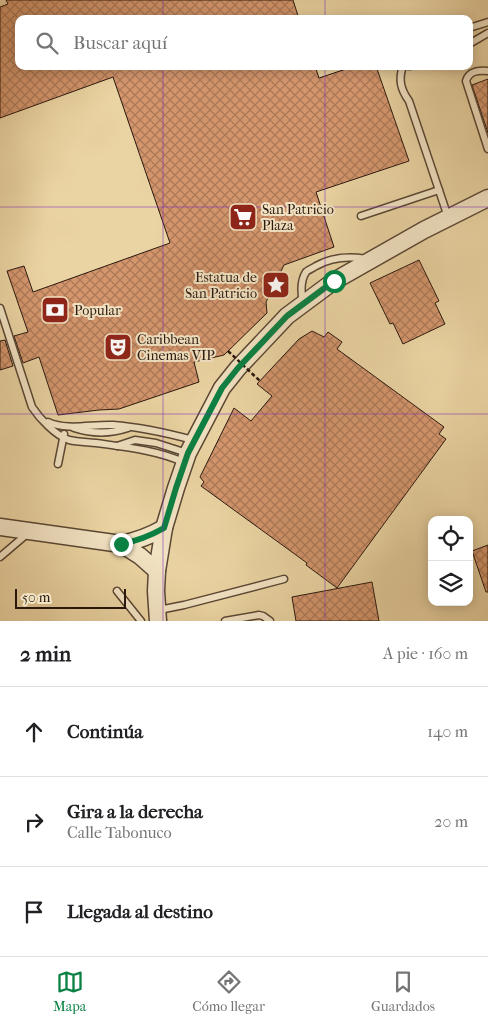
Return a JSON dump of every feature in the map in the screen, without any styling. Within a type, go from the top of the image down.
[{"type":"street","points":[[157,616],[157,571],[164,528],[189,452],[222,388],[238,368],[287,316],[334,281],[424,230],[488,198]]},
{"type":"street","points":[[0,527],[121,544],[150,536],[164,528]]},
{"type":"street","points":[[121,544],[140,556],[157,571]]},
{"type":"lane","points":[[473,27],[488,22]]},
{"type":"lane","points":[[473,41],[488,33]]},
{"type":"lane","points":[[473,42],[488,39]]},
{"type":"lane","points":[[402,70],[400,77],[401,86],[409,101],[449,218]]},
{"type":"lane","points":[[488,70],[472,72],[467,76],[466,81],[488,149]]},
{"type":"lane","points":[[362,216],[439,190]]},
{"type":"lane","points":[[303,304],[301,294],[302,282],[307,271],[323,262],[337,258],[372,259]]},
{"type":"lane","points":[[0,308],[32,407],[40,419],[68,439],[155,452],[173,458],[189,452]]},
{"type":"lane","points":[[40,419],[56,426],[113,425],[164,432],[189,452]]},
{"type":"lane","points":[[58,464],[63,436],[68,426]]},
{"type":"lane","points":[[116,446],[135,440],[156,443],[189,452]]},
{"type":"lane","points":[[0,556],[29,531]]},
{"type":"lane","points":[[157,616],[184,605],[284,579]]},
{"type":"lane","points":[[116,591],[141,621]]},
{"type":"lane","points":[[226,621],[259,615],[264,616],[270,621]]},
{"type":"path","points":[[228,351],[260,381]]},
{"type":"building","name":"San Patricio Plaza","points":[[6,0],[293,0],[298,15],[15,15],[15,70],[316,70],[319,78],[343,70],[377,70],[409,161],[316,192],[334,247],[284,265],[266,302],[267,313],[224,355],[194,362],[199,382],[119,409],[58,415],[39,357],[23,363],[14,336],[28,332],[7,271],[24,266],[33,292],[170,243],[113,77],[0,118],[0,7],[8,4]]},
{"type":"building","points":[[488,79],[488,133],[472,85]]},
{"type":"building","points":[[419,260],[439,301],[435,303],[445,324],[403,344],[393,323],[390,324],[370,283]]},
{"type":"building","points":[[312,331],[324,337],[328,332],[342,342],[337,349],[444,427],[439,434],[446,439],[337,588],[306,565],[307,563],[201,486],[204,482],[200,477],[234,408],[251,421],[272,396],[257,384],[299,339]]},
{"type":"building","points":[[5,340],[13,366],[0,370],[0,341]]},
{"type":"building","points":[[488,545],[488,592],[486,592],[473,551]]},
{"type":"building","points":[[372,582],[379,621],[296,621],[292,597]]},
{"type":"place","name":"San Patricio Plaza","points":[[243,217]]},
{"type":"place","name":"Estatua de San Patricio","points":[[276,285]]},
{"type":"place","name":"Popular","points":[[55,310]]},
{"type":"place","name":"Caribbean Cinemas VIP","points":[[118,347]]},
{"type":"route","points":[[121,544],[150,536],[164,528],[188,453],[222,388],[238,368],[287,316],[334,281]]}]
